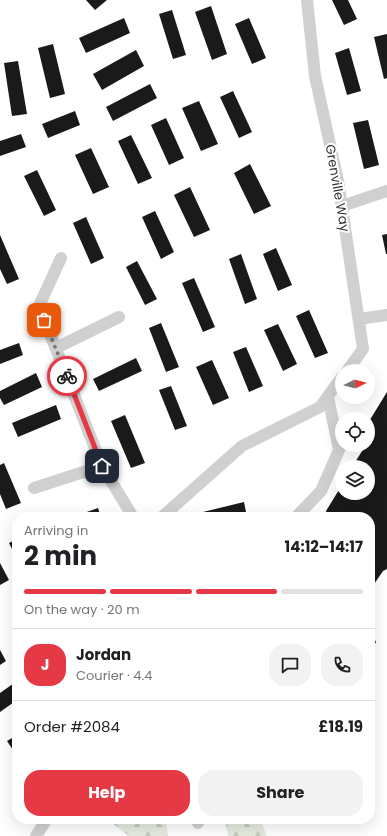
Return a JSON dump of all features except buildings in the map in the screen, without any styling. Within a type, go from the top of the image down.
[{"type":"lane","name":"Grenville Way","points":[[307,0],[315,76],[342,206],[363,349],[352,364]]},
{"type":"lane","points":[[342,206],[387,191]]},
{"type":"lane","points":[[61,258],[39,306],[102,466],[130,512]]},
{"type":"lane","points":[[359,319],[387,315]]},
{"type":"lane","points":[[56,348],[119,317]]},
{"type":"lane","points":[[168,512],[242,446],[320,407],[335,387]]},
{"type":"lane","points":[[301,512],[321,491],[339,450],[328,397]]},
{"type":"lane","points":[[34,488],[102,466]]},
{"type":"lane","points":[[36,836],[44,824]]},
{"type":"green space","points":[[113,824],[167,824],[168,836],[129,836]]},
{"type":"green space","points":[[226,824],[262,824],[267,836],[228,836]]},
{"type":"way so far","points":[[44,320],[67,376]]},
{"type":"route","points":[[67,376],[102,466]]}]
